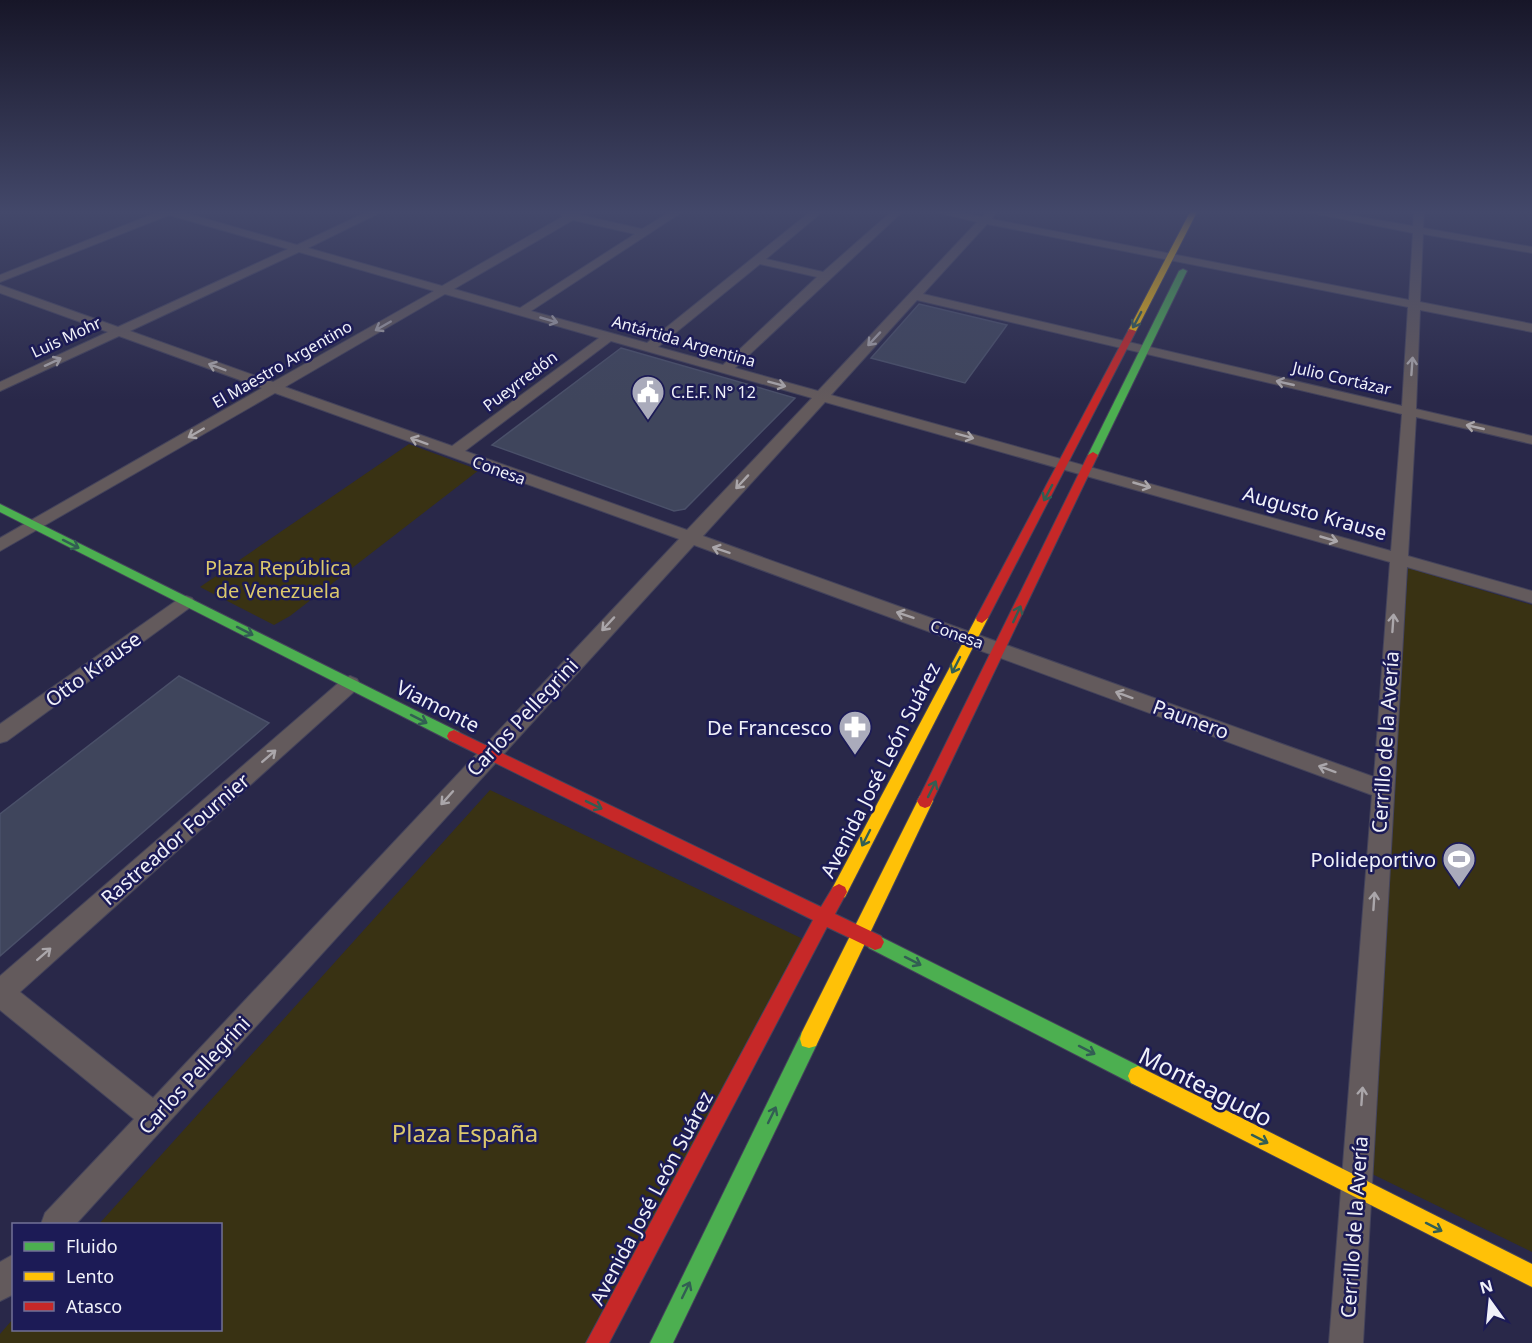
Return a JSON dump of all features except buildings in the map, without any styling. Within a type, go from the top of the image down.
[{"type":"main road","name":"Avenida José León Suárez","points":[[597,1343],[797,965],[825,919],[1161,275]]},
{"type":"main road","points":[[660,1343],[1000,650],[1181,275]]},
{"type":"main road","name":"Viamonte","points":[[0,508],[488,753],[861,935]]},
{"type":"main road","name":"Monteagudo","points":[[861,935],[1532,1276]]},
{"type":"street","name":"Luis Mohr","points":[[0,387],[240,275]]},
{"type":"street","name":"Antártida Argentina","points":[[393,275],[726,370],[1086,469]]},
{"type":"street","name":"El Maestro Argentino","points":[[0,544],[471,275]]},
{"type":"street","points":[[521,312],[579,275]]},
{"type":"street","points":[[649,348],[740,275]]},
{"type":"street","points":[[819,275],[825,276]]},
{"type":"street","name":"Carlos Pellegrini","points":[[57,1223],[488,753],[934,275]]},
{"type":"street","points":[[1279,275],[1532,328]]},
{"type":"street","name":"Cerrillo de la Avería","points":[[1346,1343],[1417,275]]},
{"type":"street","points":[[726,370],[825,276]]},
{"type":"street","name":"Conesa","points":[[0,289],[120,330],[273,388],[1000,650]]},
{"type":"street","name":"Julio Cortázar","points":[[914,296],[1532,440]]},
{"type":"street","name":"Pueyrredón","points":[[453,453],[609,337]]},
{"type":"street","name":"Augusto Krause","points":[[1086,469],[1532,597]]},
{"type":"street","name":"Otto Krause","points":[[0,735],[186,602]]},
{"type":"street","name":"Paunero","points":[[1000,650],[1382,789]]},
{"type":"street","name":"Rastreador Fournier","points":[[0,993],[350,684]]},
{"type":"street","points":[[0,993],[154,1118]]},
{"type":"street","points":[[0,1285],[12,1272]]},
{"type":"green space","name":"Plaza República de Venezuela","points":[[409,444],[479,470],[290,616],[274,625],[200,587]]},
{"type":"green space","name":"Polideportivo","points":[[1408,568],[1532,605],[1532,1252],[1368,1172]]},
{"type":"green space","name":"Plaza España","points":[[490,790],[803,939],[591,1343],[0,1343],[0,1334],[12,1320],[12,1331],[222,1331],[222,1223],[100,1223]]},
{"type":"traffic: fast","points":[[1093,455],[1181,275]]},
{"type":"traffic: fast","points":[[0,508],[454,736]]},
{"type":"traffic: fast","points":[[875,942],[1138,1076]]},
{"type":"traffic: fast","points":[[661,1343],[809,1039]]},
{"type":"traffic: slow","points":[[1132,331],[1161,275]]},
{"type":"traffic: slow","points":[[839,892],[982,618]]},
{"type":"traffic: slow","points":[[809,1039],[925,801]]},
{"type":"traffic: slow","points":[[1138,1076],[1532,1276]]},
{"type":"traffic: jam","points":[[982,618],[1132,331]]},
{"type":"traffic: jam","points":[[925,801],[1093,455]]},
{"type":"traffic: jam","points":[[454,736],[875,942]]},
{"type":"traffic: jam","points":[[597,1343],[808,944],[839,892]]},
{"type":"place","name":"C.E.F. N° 12","points":[[648,421]]},
{"type":"place","name":"De Francesco","points":[[855,756]]},
{"type":"place","name":"Polideportivo","points":[[1459,888]]}]
